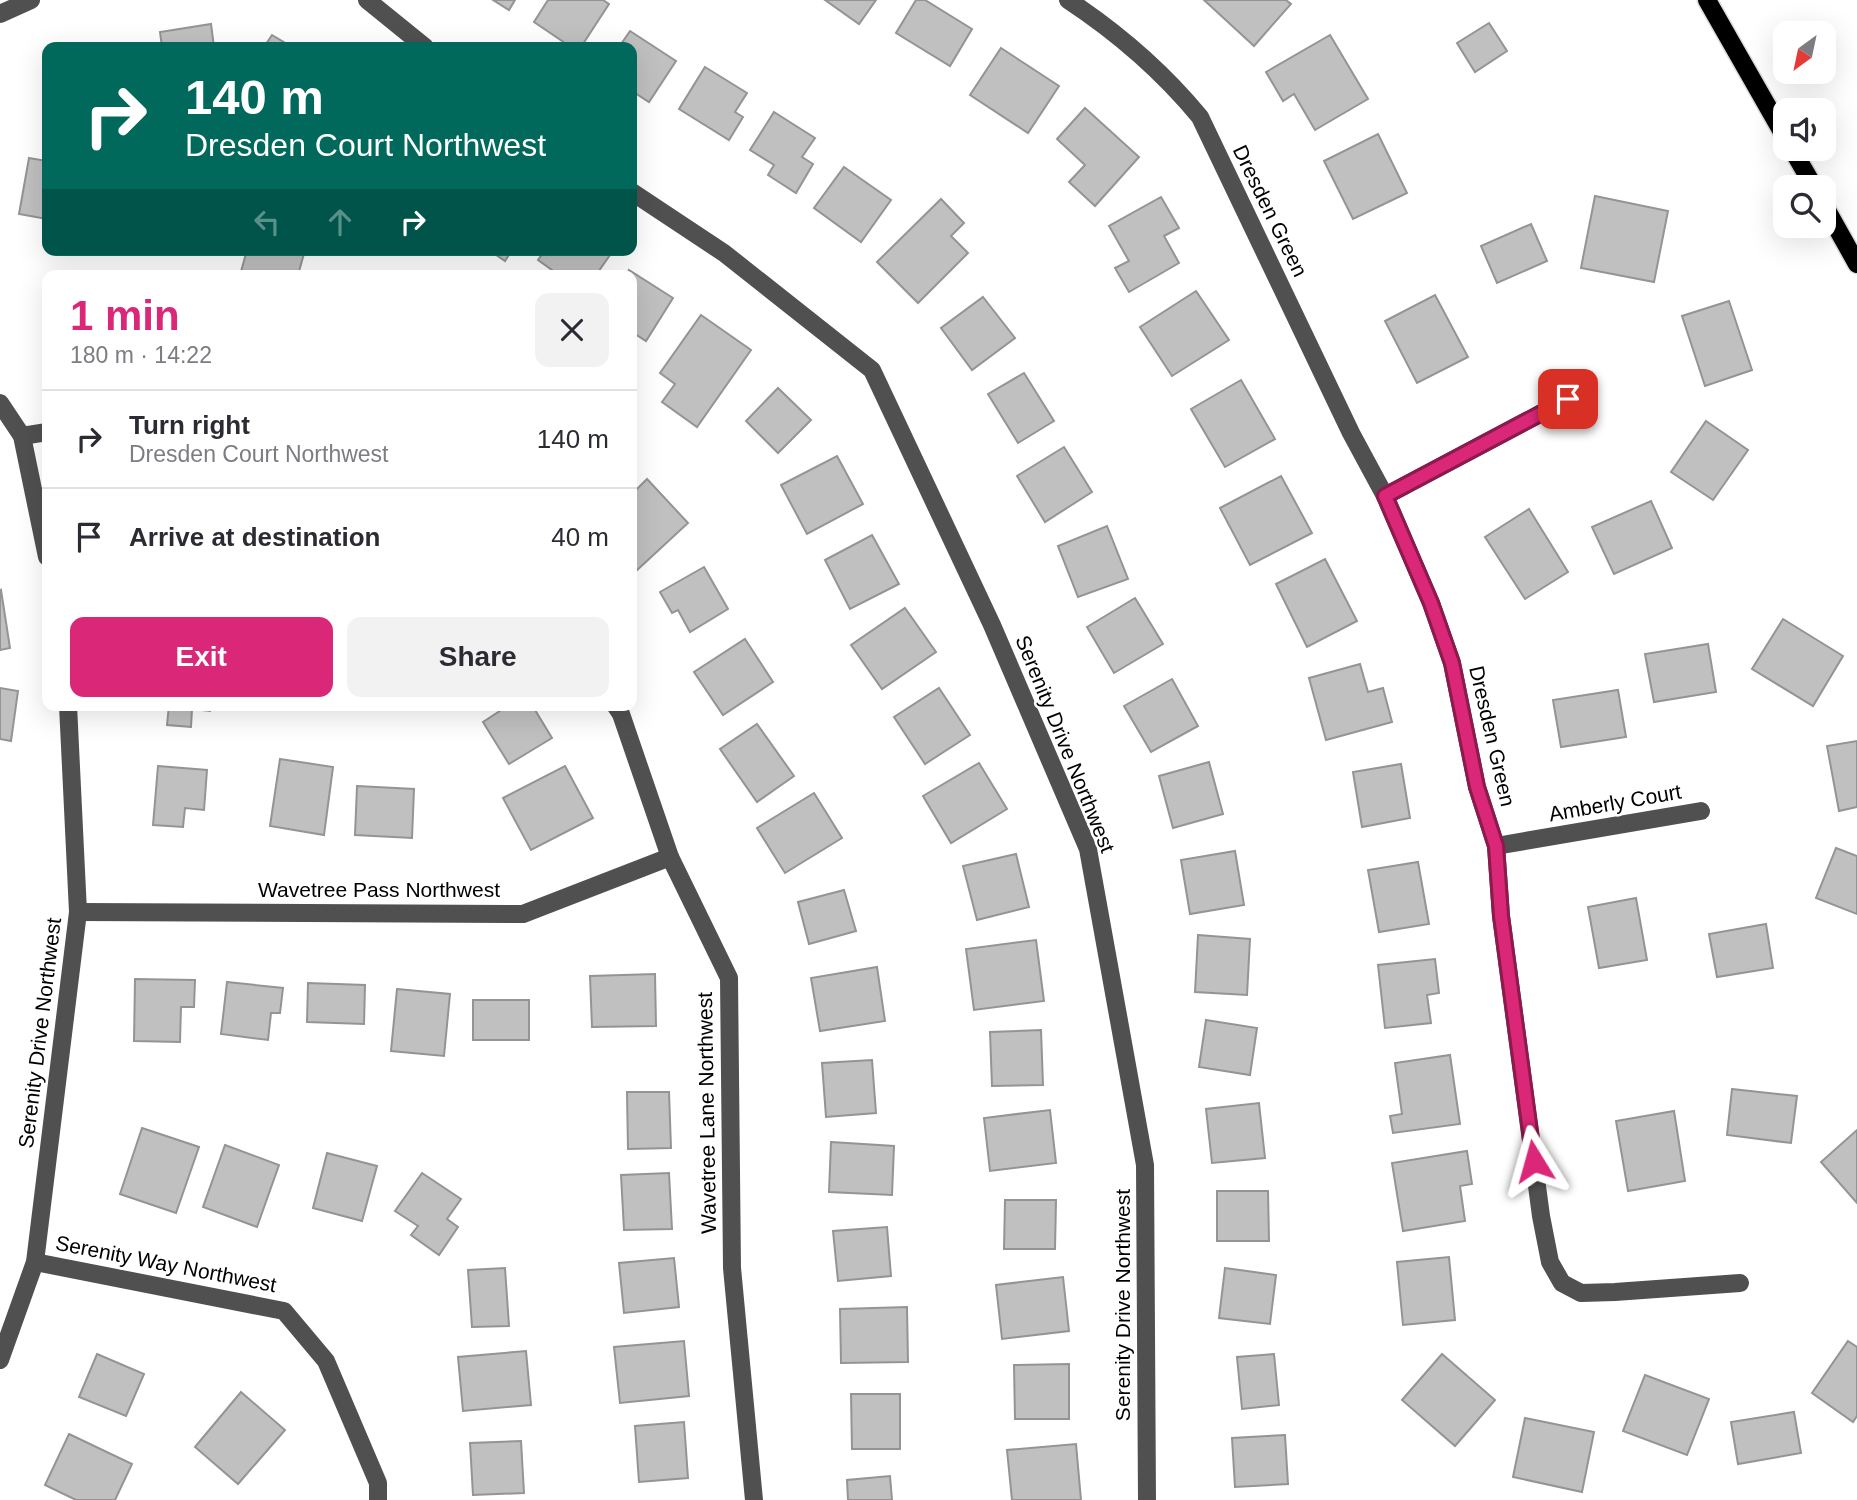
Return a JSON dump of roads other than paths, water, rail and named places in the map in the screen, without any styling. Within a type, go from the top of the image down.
[{"type":"main road","points":[[1707,0],[1773,116]]},
{"type":"main road","points":[[1836,226],[1857,264]]},
{"type":"street","points":[[0,14],[31,0]]},
{"type":"street","points":[[366,0],[419,42]]},
{"type":"street","name":"Dresden Green","points":[[1068,0],[1102,22],[1147,60],[1177,89],[1200,117],[1351,433],[1385,496],[1431,603],[1452,663],[1477,787],[1496,846],[1501,916],[1541,1216],[1550,1262],[1562,1283],[1581,1293],[1740,1283]]},
{"type":"street","name":"Serenity Drive Northwest","points":[[637,195],[724,253],[872,370],[992,625],[1088,849],[1145,1165],[1147,1500]]},
{"type":"street","points":[[1385,496],[1568,399]]},
{"type":"street","points":[[0,403],[23,436],[42,531]]},
{"type":"street","points":[[23,436],[42,433]]},
{"type":"street","name":"Serenity Drive Northwest","points":[[0,1360],[34,1262],[78,912],[68,711]]},
{"type":"street","name":"Wavetree Lane Northwest","points":[[619,711],[670,857],[729,978],[732,1268],[754,1500]]},
{"type":"street","name":"Amberly Court","points":[[1496,846],[1702,811]]},
{"type":"street","name":"Wavetree Pass Northwest","points":[[78,912],[523,914],[670,857]]},
{"type":"street","name":"Serenity Way Northwest","points":[[34,1262],[284,1311],[326,1361],[378,1483],[378,1500]]}]
